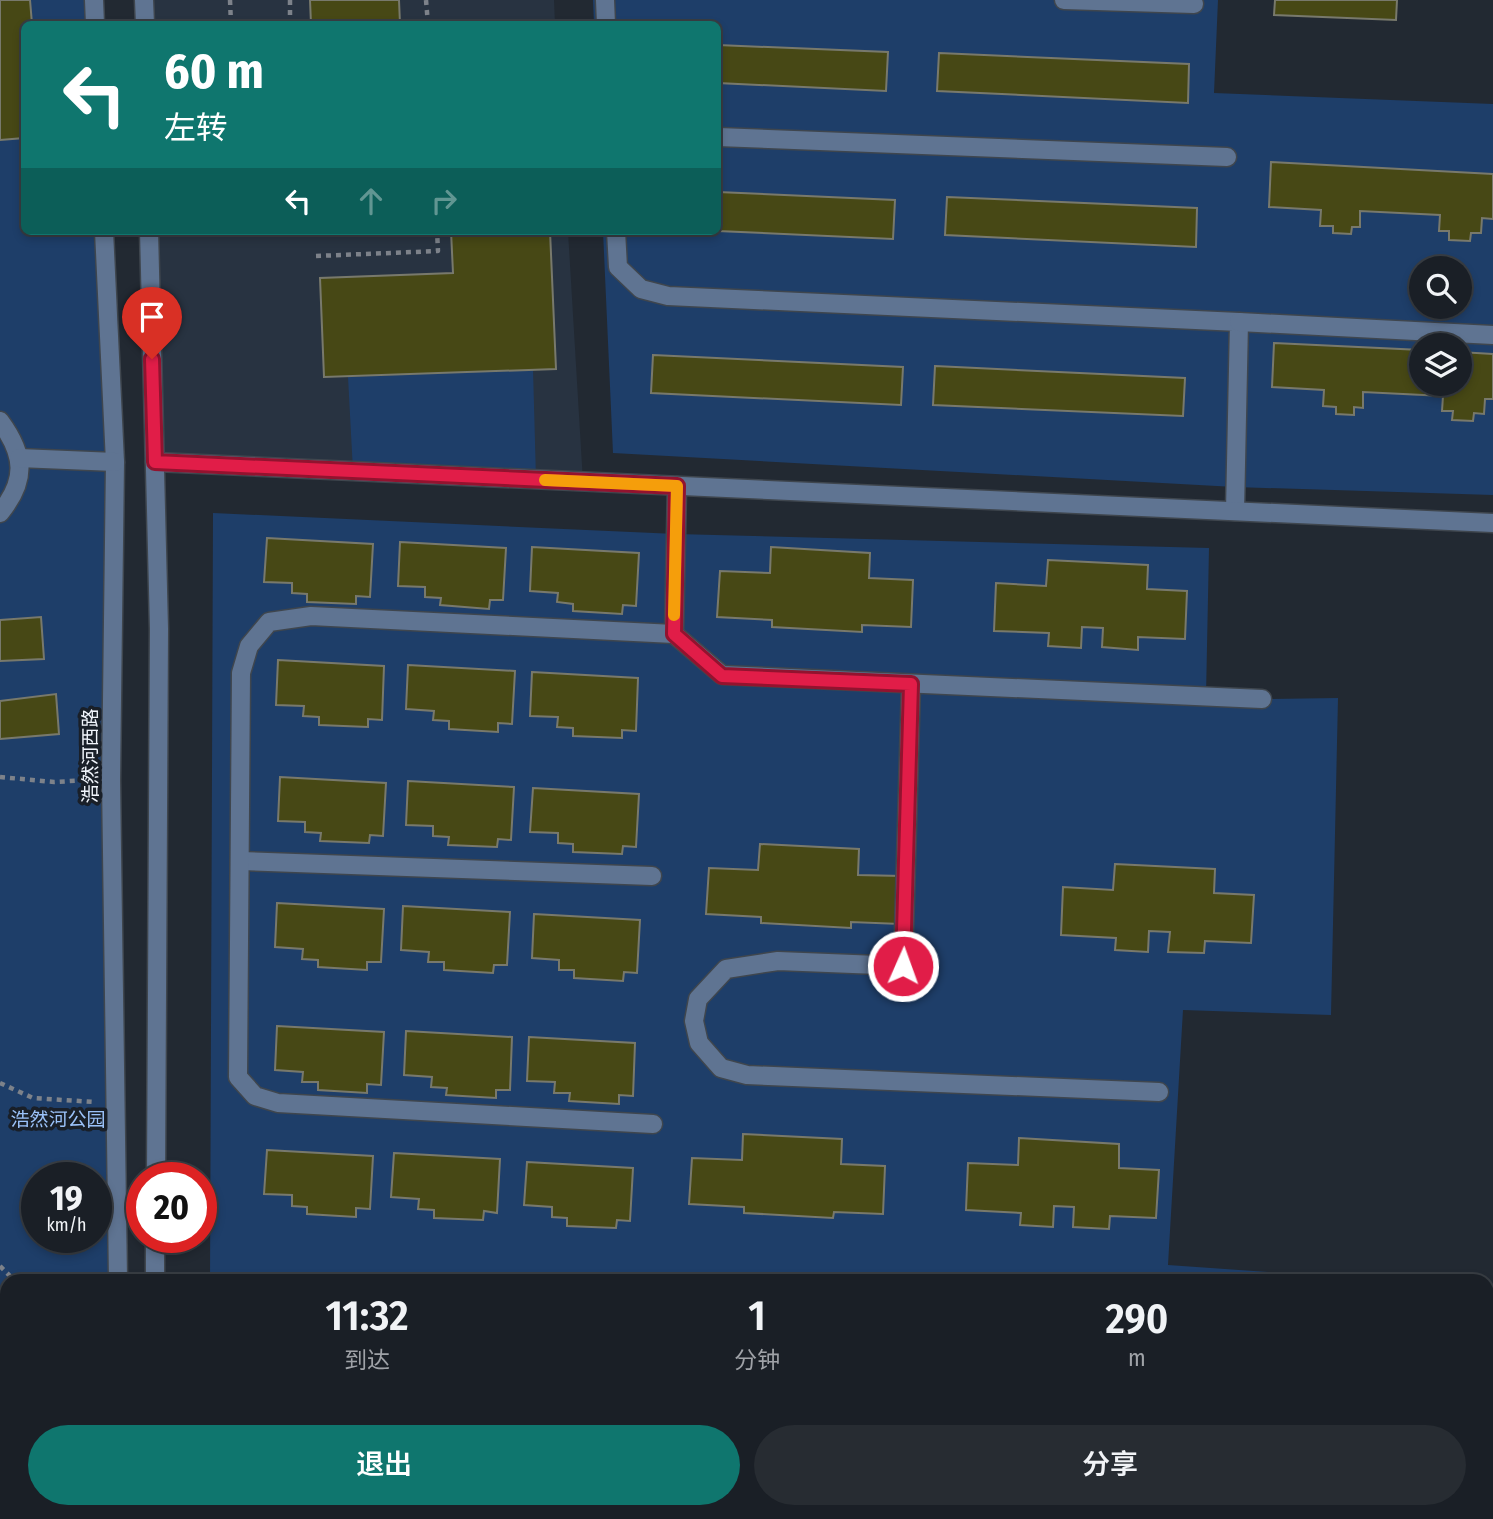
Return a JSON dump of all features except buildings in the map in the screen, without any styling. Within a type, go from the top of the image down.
[{"type":"street","points":[[94,0],[95,21]]},
{"type":"street","points":[[144,0],[145,21]]},
{"type":"street","points":[[605,0],[606,21]]},
{"type":"street","points":[[1064,0],[1194,5]]},
{"type":"street","points":[[721,137],[1227,157]]},
{"type":"street","name":"浩然河西路","points":[[104,235],[115,462],[111,780],[118,1274]]},
{"type":"street","points":[[149,235],[159,629],[156,1162]]},
{"type":"street","points":[[617,235],[618,267],[641,289],[668,296],[1493,335]]},
{"type":"street","points":[[1235,511],[1239,322]]},
{"type":"street","points":[[0,421],[12,438],[19,458],[19,479],[12,499],[0,513]]},
{"type":"street","points":[[19,458],[115,462]]},
{"type":"street","points":[[155,462],[1493,523]]},
{"type":"street","points":[[674,634],[677,486]]},
{"type":"street","points":[[653,1124],[278,1103],[255,1096],[238,1077],[241,673],[249,646],[269,622],[311,616],[674,634],[722,676],[1262,699]]},
{"type":"street","points":[[911,684],[903,966],[778,961],[726,969],[698,999],[694,1021],[699,1043],[721,1068],[747,1075],[1159,1092]]},
{"type":"street","points":[[240,861],[652,876]]},
{"type":"street","points":[[155,1253],[155,1274]]},
{"type":"path","points":[[230,0],[230,21]]},
{"type":"path","points":[[290,0],[290,21]]},
{"type":"path","points":[[426,0],[428,21]]},
{"type":"path","points":[[316,256],[438,251],[437,235]]},
{"type":"path","points":[[0,777],[54,782],[111,780]]},
{"type":"path","points":[[0,1083],[33,1098],[115,1103]]},
{"type":"shaded area","points":[[146,0],[554,0],[555,21],[146,21]]},
{"type":"shaded area","points":[[150,235],[568,235],[583,482],[155,462]]},
{"type":"green space","name":"浩然河公园","points":[[0,0],[94,0],[95,21],[21,21],[21,235],[104,235],[118,1274],[0,1274]]},
{"type":"green space","points":[[593,0],[1218,0],[1214,93],[1493,104],[1493,495],[1235,487],[613,453],[603,235],[721,235],[721,21],[594,21]]},
{"type":"green space","points":[[533,369],[536,479],[353,471],[348,377]]},
{"type":"green space","points":[[213,513],[676,534],[1209,548],[1206,696],[1262,699],[1338,698],[1331,1015],[1183,1010],[1168,1265],[1296,1274],[210,1274],[210,1253],[217,1253],[217,1162],[210,1162]]},
{"type":"slow traffic","points":[[545,480],[677,486],[674,615]]},
{"type":"route","points":[[152,359],[155,462],[677,486],[674,634],[722,676],[911,684],[903,966]]}]
